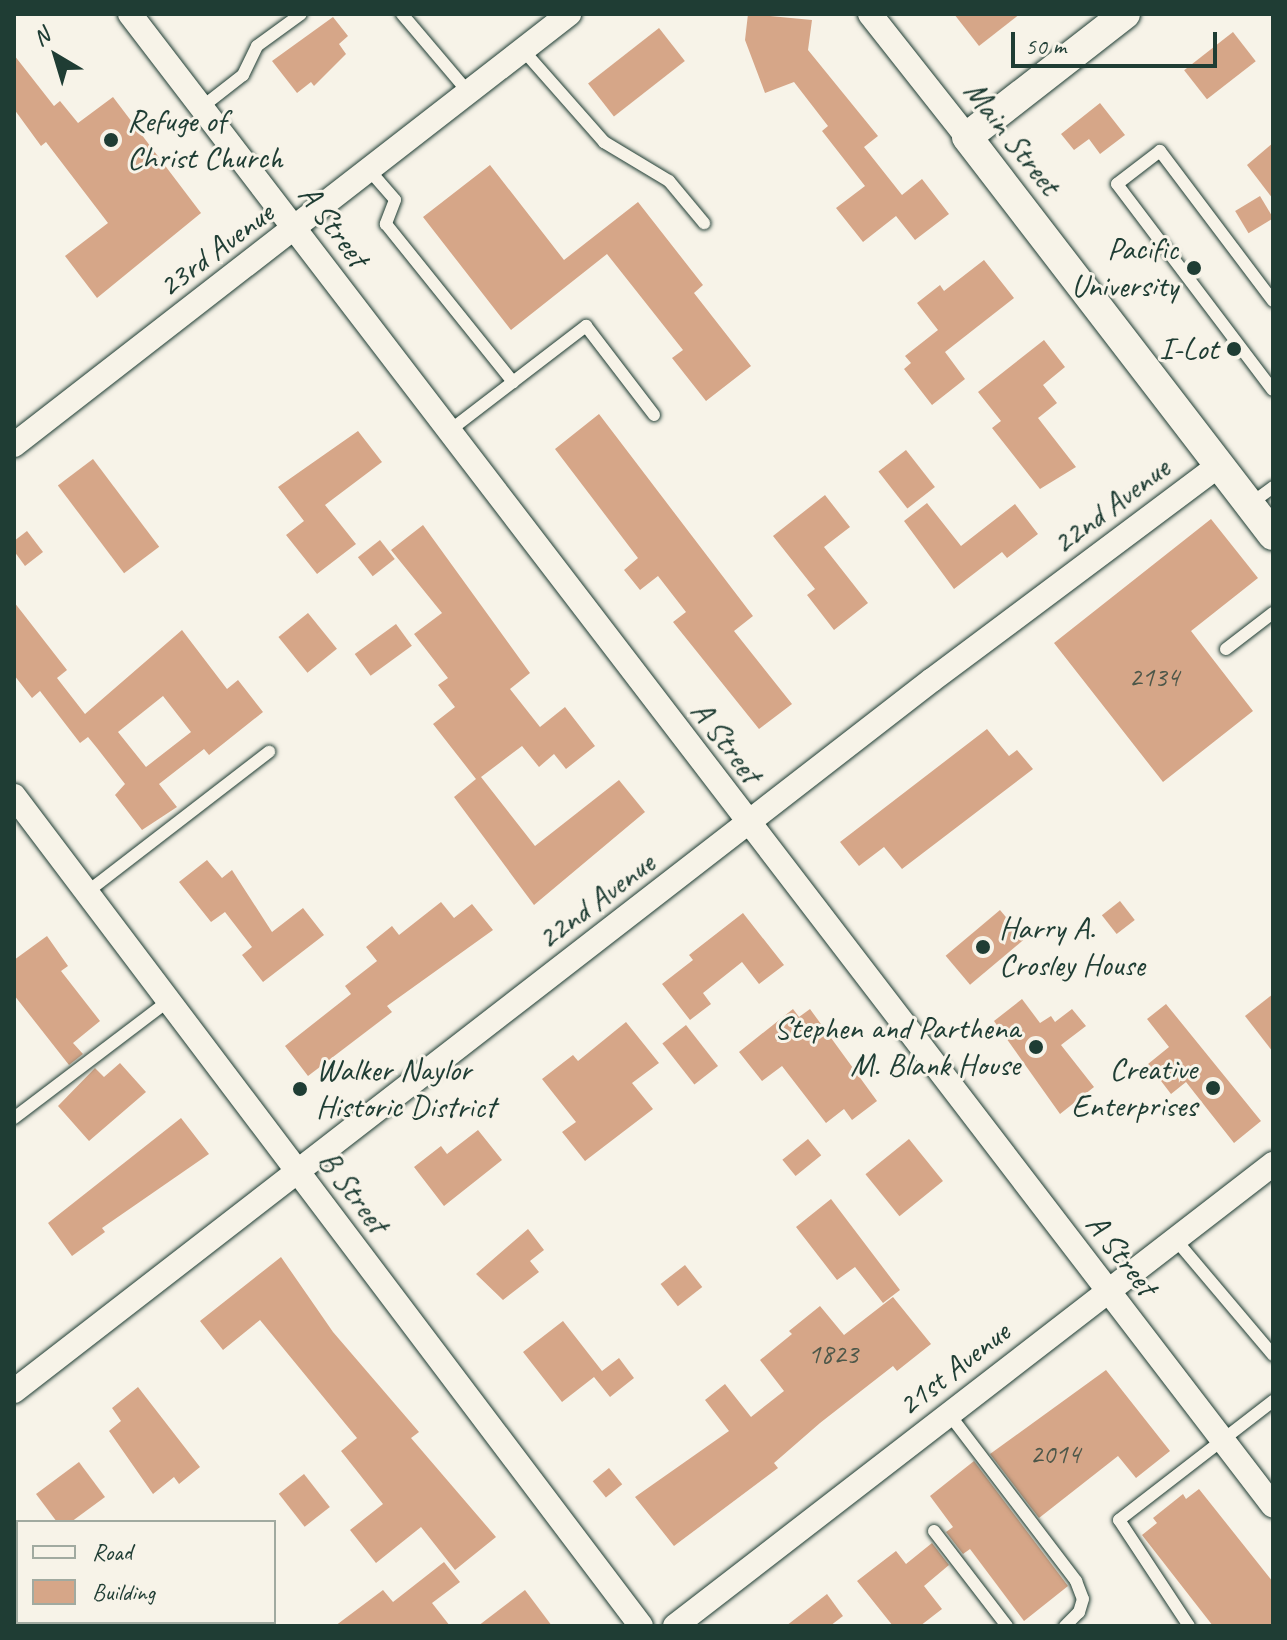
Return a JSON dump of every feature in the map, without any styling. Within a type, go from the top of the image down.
[{"type":"street","name":"A Street","points":[[130,14],[1273,1506]]},
{"type":"street","name":"23rd Avenue","points":[[14,445],[569,14]]},
{"type":"street","name":"Main Street","points":[[870,14],[1219,465],[1261,496],[1273,535]]},
{"type":"street","points":[[967,137],[1125,14]]},
{"type":"street","name":"22nd Avenue","points":[[14,1391],[296,1170],[1219,465]]},
{"type":"street","name":"B Street","points":[[14,796],[641,1626]]},
{"type":"street","name":"21st Avenue","points":[[675,1626],[1273,1164]]},
{"type":"lane","points":[[202,107],[243,75],[257,46],[301,14]]},
{"type":"lane","points":[[402,14],[469,93]]},
{"type":"lane","points":[[523,50],[604,142],[669,181],[704,223]]},
{"type":"lane","points":[[1273,301],[1160,151],[1117,184],[1273,390]]},
{"type":"lane","points":[[370,171],[395,200],[386,224],[513,382]]},
{"type":"lane","points":[[449,431],[586,326],[654,415]]},
{"type":"lane","points":[[1226,649],[1273,613]]},
{"type":"lane","points":[[87,892],[269,752]]},
{"type":"lane","points":[[14,1118],[168,1001]]},
{"type":"lane","points":[[1175,1239],[1273,1355]]},
{"type":"lane","points":[[1189,1626],[1119,1520],[1273,1401]]},
{"type":"lane","points":[[949,1414],[1076,1581],[1083,1599],[1079,1612],[1065,1626]]},
{"type":"lane","points":[[934,1531],[1007,1626]]},
{"type":"building","points":[[748,14],[812,20],[808,50],[878,136],[864,147],[902,195],[922,179],[949,214],[915,240],[896,216],[863,242],[836,208],[865,186],[822,131],[828,126],[794,82],[765,93],[745,40]]},
{"type":"building","points":[[954,14],[1020,14],[979,46]]},
{"type":"building","points":[[333,17],[348,36],[339,44],[346,54],[314,86],[311,82],[297,93],[272,61]]},
{"type":"building","points":[[659,28],[685,61],[614,117],[588,83]]},
{"type":"building","points":[[1233,32],[1256,61],[1207,99],[1184,70]]},
{"type":"building","points":[[14,55],[54,106],[60,101],[78,123],[113,97],[201,213],[97,298],[65,256],[108,223],[46,142],[41,146],[14,109]]},
{"type":"building","points":[[1100,103],[1125,135],[1100,154],[1089,139],[1074,150],[1061,134]]},
{"type":"building","points":[[1273,143],[1273,199],[1247,165]]},
{"type":"building","points":[[490,165],[564,260],[638,202],[703,285],[694,293],[751,366],[706,401],[672,358],[683,350],[607,254],[511,330],[423,217]]},
{"type":"building","points":[[1260,196],[1273,219],[1249,233],[1235,211]]},
{"type":"building","points":[[984,260],[1014,298],[945,352],[965,379],[932,405],[904,369],[911,363],[905,356],[938,330],[917,303],[940,285],[944,291]]},
{"type":"building","points":[[1044,340],[1065,367],[1043,385],[1057,403],[1038,418],[1076,467],[1040,489],[992,428],[1001,421],[978,392]]},
{"type":"building","points":[[599,414],[753,616],[734,631],[792,704],[759,729],[673,622],[686,612],[658,576],[640,590],[624,570],[638,558],[555,449]]},
{"type":"building","points":[[358,431],[382,462],[325,505],[356,544],[317,574],[286,535],[304,521],[278,487]]},
{"type":"building","points":[[906,450],[935,487],[907,509],[878,472]]},
{"type":"building","points":[[93,459],[159,547],[124,573],[58,485]]},
{"type":"building","points":[[825,495],[850,527],[824,547],[868,603],[834,630],[807,595],[815,589],[773,536]]},
{"type":"building","points":[[927,503],[961,546],[1015,504],[1038,534],[1007,558],[1002,552],[954,589],[904,521]]},
{"type":"building","points":[[1211,519],[1258,578],[1191,631],[1253,711],[1163,782],[1054,643]]},
{"type":"building","points":[[423,525],[530,673],[510,689],[540,727],[565,707],[595,746],[566,769],[554,754],[539,767],[522,746],[481,777],[535,846],[619,780],[645,812],[534,905],[454,797],[476,779],[433,724],[455,707],[438,685],[448,678],[414,634],[442,613],[391,550]]},
{"type":"building","points":[[27,531],[43,552],[25,566],[14,551],[14,541]]},
{"type":"building","points":[[380,540],[395,559],[373,576],[358,557]]},
{"type":"building","points":[[14,602],[67,670],[57,678],[85,714],[182,630],[227,689],[238,680],[263,712],[209,755],[204,749],[159,784],[177,807],[142,830],[115,795],[125,784],[88,737],[80,743],[40,691],[32,698],[14,675]],"holes":[[[163,696],[191,732],[146,767],[118,732]]]},
{"type":"building","points":[[308,613],[337,649],[307,673],[278,637]]},
{"type":"building","points":[[396,624],[412,646],[371,676],[355,654]]},
{"type":"building","points":[[987,729],[1009,756],[1017,750],[1033,769],[902,869],[884,847],[859,866],[840,842]]},
{"type":"building","points":[[207,860],[222,878],[232,870],[272,932],[303,908],[324,935],[263,982],[242,955],[252,947],[225,912],[211,922],[179,882]]},
{"type":"building","points":[[1120,901],[1135,920],[1117,934],[1102,915]]},
{"type":"building","points":[[441,902],[454,918],[472,904],[493,930],[387,1006],[392,1012],[308,1076],[285,1046],[351,994],[345,986],[377,961],[366,947],[392,926],[399,935]]},
{"type":"building","name":"Harry A. Crosley House","points":[[1000,910],[1024,939],[970,985],[946,956]]},
{"type":"building","points":[[743,913],[784,965],[759,984],[742,962],[703,993],[711,1004],[690,1020],[662,984],[693,960],[689,955]]},
{"type":"building","points":[[47,936],[68,966],[61,971],[100,1021],[73,1043],[83,1054],[69,1065],[14,995],[14,960]]},
{"type":"building","points":[[1273,994],[1273,1052],[1245,1016]]},
{"type":"building","points":[[1022,999],[1040,1023],[1051,1016],[1055,1022],[1072,1009],[1086,1026],[1061,1045],[1094,1087],[1060,1114],[994,1021]]},
{"type":"building","name":"Creative Enterprises","points":[[1166,1004],[1261,1121],[1234,1143],[1186,1082],[1171,1094],[1148,1064],[1169,1047],[1147,1019]]},
{"type":"building","points":[[793,1009],[799,1017],[810,1009],[877,1101],[852,1120],[844,1109],[826,1123],[782,1066],[762,1081],[739,1052]]},
{"type":"building","points":[[626,1022],[659,1063],[632,1083],[653,1109],[585,1161],[562,1132],[576,1122],[542,1079],[573,1055],[578,1061]]},
{"type":"building","points":[[686,1025],[718,1066],[694,1084],[662,1043]]},
{"type":"building","points":[[120,1063],[146,1092],[89,1141],[58,1106],[95,1068],[104,1077]]},
{"type":"building","points":[[181,1118],[209,1154],[102,1228],[105,1232],[72,1256],[48,1223]]},
{"type":"building","points":[[478,1130],[502,1160],[444,1206],[414,1167],[441,1146],[447,1154]]},
{"type":"building","points":[[808,1139],[821,1155],[796,1176],[782,1160]]},
{"type":"building","points":[[909,1139],[943,1181],[899,1216],[865,1174]]},
{"type":"building","points":[[831,1199],[900,1290],[883,1303],[855,1267],[837,1280],[796,1227]]},
{"type":"building","points":[[528,1229],[544,1250],[530,1261],[539,1272],[503,1300],[476,1274]]},
{"type":"building","points":[[281,1257],[333,1332],[419,1432],[411,1438],[496,1537],[455,1570],[421,1527],[376,1563],[350,1530],[383,1504],[341,1451],[357,1438],[260,1320],[223,1350],[200,1321]]},
{"type":"building","points":[[685,1265],[702,1287],[678,1306],[661,1284]]},
{"type":"building","points":[[893,1297],[931,1344],[897,1371],[893,1366],[820,1423],[774,1463],[778,1468],[674,1546],[635,1497],[729,1431],[705,1400],[725,1384],[751,1417],[784,1391],[760,1360],[792,1334],[789,1331],[820,1306],[844,1335]]},
{"type":"building","points":[[563,1321],[602,1371],[619,1358],[634,1378],[610,1397],[594,1377],[562,1402],[523,1352]]},
{"type":"building","points":[[1106,1370],[1170,1451],[1136,1478],[1118,1456],[1039,1518],[990,1454]]},
{"type":"building","points":[[138,1387],[200,1467],[179,1484],[174,1477],[153,1494],[109,1431],[121,1421],[112,1408]]},
{"type":"building","points":[[974,1461],[1068,1586],[1024,1621],[970,1549],[963,1554],[946,1532],[953,1527],[930,1496]]},
{"type":"building","points":[[79,1462],[105,1497],[74,1520],[56,1520],[36,1494]]},
{"type":"building","points":[[609,1468],[622,1484],[606,1498],[593,1481]]},
{"type":"building","points":[[304,1474],[330,1507],[305,1527],[279,1494]]},
{"type":"building","points":[[1199,1489],[1273,1582],[1273,1626],[1213,1626],[1142,1535],[1157,1523],[1153,1518],[1183,1494],[1186,1499]]},
{"type":"building","points":[[932,1543],[949,1565],[924,1586],[942,1609],[920,1626],[893,1626],[857,1581],[896,1551],[906,1564]]},
{"type":"building","points":[[444,1562],[460,1582],[432,1603],[450,1626],[335,1626],[383,1590],[393,1602]]},
{"type":"building","points":[[525,1590],[552,1626],[478,1626]]},
{"type":"building","points":[[827,1594],[843,1616],[830,1626],[786,1626]]},
{"type":"place","name":"Refuge of Christ Church","points":[[111,140]]},
{"type":"place","name":"Pacific University","points":[[1194,268]]},
{"type":"place","name":"I-Lot","points":[[1234,349]]},
{"type":"place","name":"Harry A. Crosley House","points":[[983,947]]},
{"type":"place","name":"Stephen and Parthena M. Blank House","points":[[1036,1047]]},
{"type":"place","name":"Creative Enterprises","points":[[1213,1088]]},
{"type":"place","name":"Walker Naylor Historic District","points":[[300,1089]]}]
